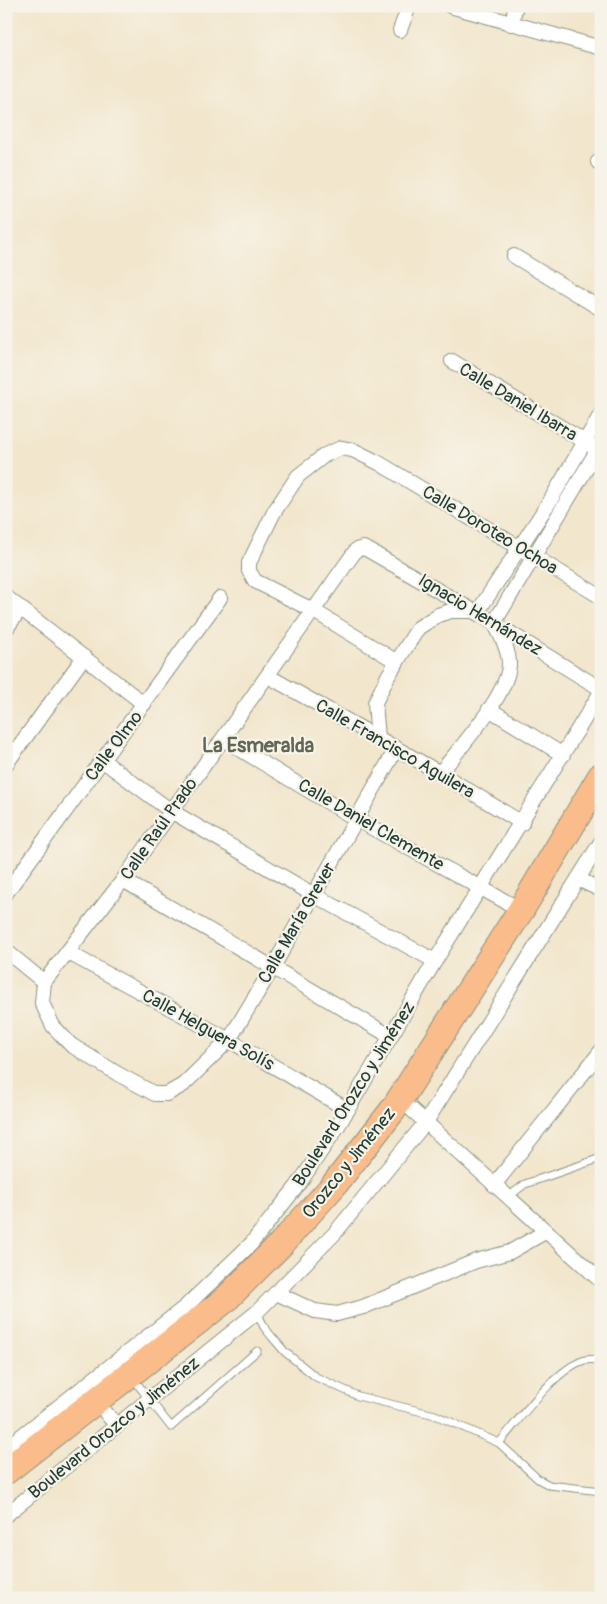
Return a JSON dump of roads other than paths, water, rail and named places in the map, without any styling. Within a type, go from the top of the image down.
[{"type":"highway","name":"Orozco y Jiménez","points":[[6,1471],[225,1300],[282,1244],[334,1185],[393,1110],[521,910],[601,776]]},
{"type":"highway","name":"Orozco y Jiménez","points":[[6,1492],[111,1420],[144,1393],[237,1309],[292,1255],[419,1116],[535,916],[601,807]]},
{"type":"highway","points":[[186,1308],[225,1300]]},
{"type":"street","points":[[400,30],[409,6]]},
{"type":"street","points":[[450,6],[601,48]]},
{"type":"street","points":[[511,24],[516,6]]},
{"type":"street","points":[[514,256],[601,309]]},
{"type":"street","name":"Calle Daniel Ibarra","points":[[452,361],[596,447]]},
{"type":"street","points":[[440,773],[489,709],[504,686],[509,663],[503,638],[494,622],[596,447],[601,414]]},
{"type":"street","points":[[378,738],[375,702],[388,676],[418,628],[438,615],[451,611],[476,612],[550,501],[596,447]]},
{"type":"street","name":"Calle Doroteo Ochoa","points":[[314,611],[255,581],[250,571],[249,563],[274,512],[298,476],[326,455],[341,448],[353,450],[379,463],[601,597]]},
{"type":"street","name":"Ignacio Hernández","points":[[356,550],[363,548],[368,550],[494,622],[601,690]]},
{"type":"street","name":"Calle Raúl Prado","points":[[44,982],[123,880],[356,550]]},
{"type":"street","points":[[6,597],[144,704]]},
{"type":"street","name":"Calle Olmo","points":[[6,893],[220,598]]},
{"type":"street","points":[[6,629],[21,608]]},
{"type":"street","points":[[314,611],[397,662]]},
{"type":"street","points":[[6,764],[84,657]]},
{"type":"street","name":"Calle Francisco Aguilera","points":[[268,676],[440,773],[522,823]]},
{"type":"street","name":"Boulevard Orozco y Jiménez","points":[[6,1448],[186,1308],[251,1244],[298,1185],[348,1110],[390,1036],[522,823],[601,690]]},
{"type":"street","points":[[489,709],[563,755]]},
{"type":"street","name":"Calle Daniel Clemente","points":[[223,739],[356,819],[521,910]]},
{"type":"street","name":"Calle María Grever","points":[[44,982],[42,1003],[53,1026],[71,1045],[155,1094],[167,1094],[183,1085],[229,1040],[273,967],[396,749]]},
{"type":"street","points":[[102,760],[171,811],[314,895],[436,961]]},
{"type":"street","name":"Boulevard Orozco y Jiménez","points":[[144,1393],[257,1312],[334,1234],[419,1116],[601,842]]},
{"type":"street","points":[[578,879],[601,890]]},
{"type":"street","points":[[123,880],[390,1036]]},
{"type":"street","points":[[6,952],[44,982]]},
{"type":"street","name":"Calle Helguera Solís","points":[[67,952],[229,1040],[348,1110]]},
{"type":"street","points":[[494,1185],[601,1051]]},
{"type":"street","points":[[419,1116],[601,1281]]},
{"type":"street","points":[[276,1293],[315,1311],[337,1314],[363,1307],[476,1261],[510,1252],[545,1232]]},
{"type":"street","name":"Boulevard Orozco y Jiménez","points":[[6,1515],[111,1420]]},
{"type":"lane","points":[[507,1197],[525,1184],[601,1158]]},
{"type":"lane","points":[[257,1312],[264,1327],[272,1337],[286,1352],[316,1377],[358,1396],[435,1415],[499,1443],[538,1479],[549,1485],[601,1491]]},
{"type":"lane","points":[[144,1393],[171,1427],[256,1351]]},
{"type":"lane","points":[[499,1443],[548,1386],[567,1369],[586,1360],[601,1360]]},
{"type":"district","name":"La Esmeralda","points":[[258,745]]}]
